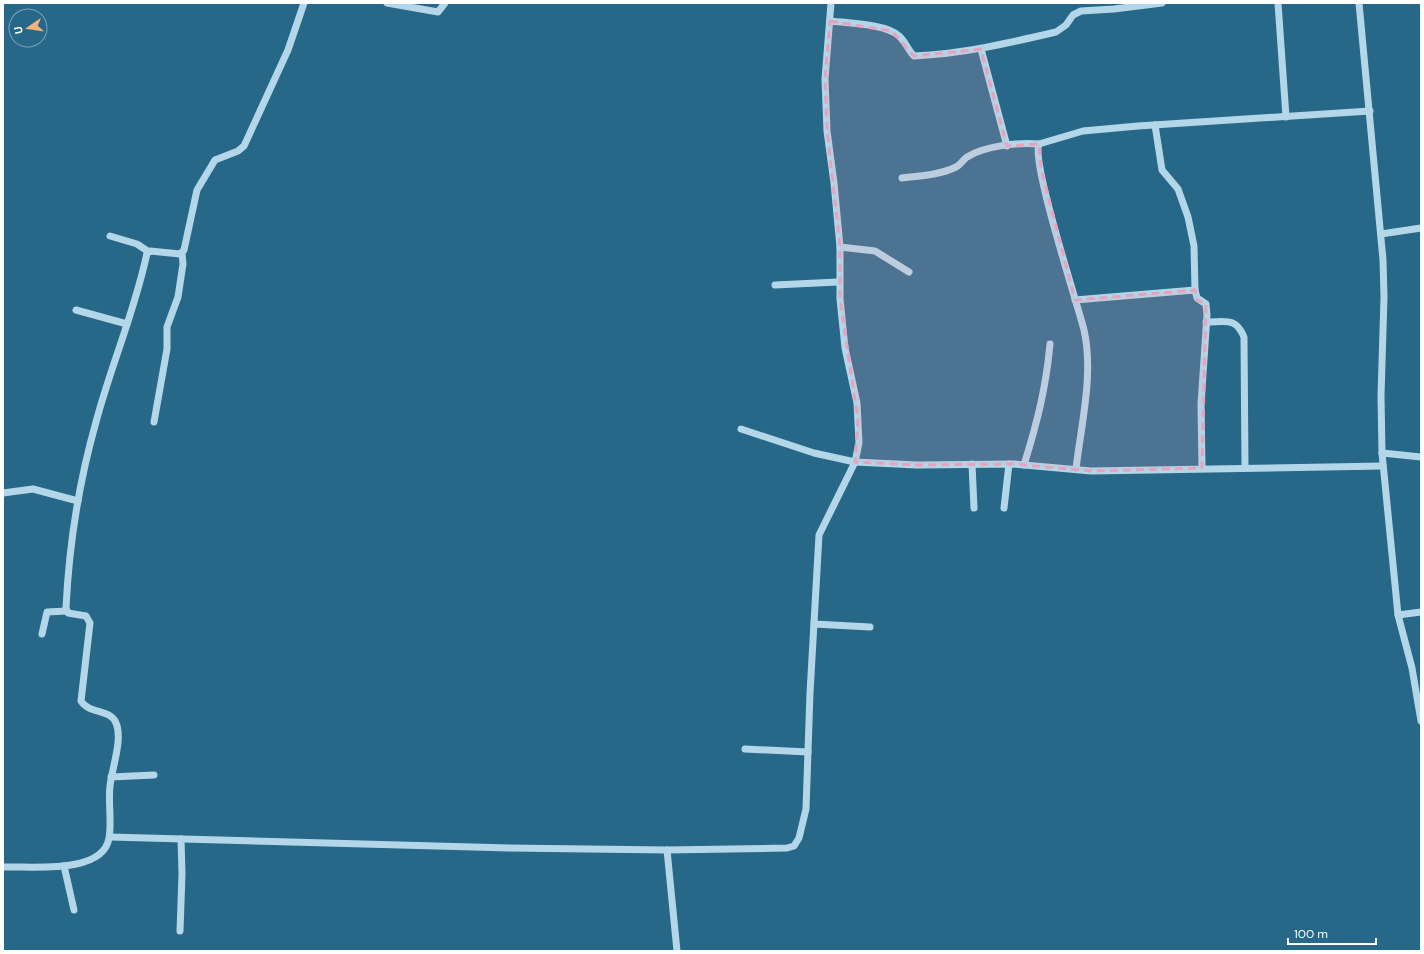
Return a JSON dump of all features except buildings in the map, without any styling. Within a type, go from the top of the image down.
[{"type":"street","points":[[154,422],[167,349],[167,327],[178,297],[183,264],[182,253],[184,250],[197,190],[215,160],[244,146],[288,50],[304,3]]},
{"type":"street","points":[[387,3],[438,12],[445,3]]},
{"type":"street","points":[[110,837],[509,848],[667,850],[787,848],[794,846],[799,838],[806,809],[819,535],[855,462],[859,444],[857,403],[845,348],[838,282],[840,247],[827,131],[825,79],[831,3]]},
{"type":"street","points":[[830,21],[892,31],[900,36],[907,49],[914,56],[981,49],[1056,32],[1066,25],[1073,15],[1081,11],[1114,9],[1162,3]]},
{"type":"street","points":[[1278,3],[1286,117]]},
{"type":"street","points":[[1360,3],[1381,234],[1384,297],[1381,396],[1383,466],[1398,615],[1412,668],[1421,721]]},
{"type":"street","points":[[981,49],[1007,146]]},
{"type":"street","points":[[902,178],[926,175],[956,167],[967,157],[982,150],[1028,143],[1039,144],[1083,131],[1370,110]]},
{"type":"street","points":[[1156,125],[1162,170],[1178,189],[1188,217],[1194,246],[1195,290],[1197,298],[1206,304],[1201,404],[1202,468]]},
{"type":"street","points":[[1039,144],[1038,153],[1042,176],[1058,242],[1084,331],[1087,370],[1076,469]]},
{"type":"street","points":[[1381,234],[1421,228]]},
{"type":"street","points":[[110,236],[137,244],[149,252],[182,253]]},
{"type":"street","points":[[840,247],[875,251],[909,272]]},
{"type":"street","points":[[67,611],[69,573],[78,501],[95,423],[149,252]]},
{"type":"street","points":[[775,285],[838,282]]},
{"type":"street","points":[[1075,300],[1195,290]]},
{"type":"street","points":[[76,310],[127,324]]},
{"type":"street","points":[[1206,322],[1234,323],[1240,326],[1244,337],[1245,468]]},
{"type":"street","points":[[1024,464],[1041,405],[1046,380],[1050,344]]},
{"type":"street","points":[[741,429],[814,453],[855,462],[917,465],[1024,464],[1091,471],[1383,466]]},
{"type":"street","points":[[1382,453],[1421,456]]},
{"type":"street","points":[[972,464],[974,508]]},
{"type":"street","points":[[1004,508],[1009,464]]},
{"type":"street","points":[[3,493],[32,490],[78,501]]},
{"type":"street","points":[[3,867],[64,866],[82,863],[100,856],[107,846],[110,837],[111,777],[118,737],[116,721],[111,716],[87,708],[81,701],[90,623],[86,616],[68,613],[67,611],[47,612],[42,634]]},
{"type":"street","points":[[1398,615],[1421,612]]},
{"type":"street","points":[[814,624],[870,627]]},
{"type":"street","points":[[745,749],[808,752]]},
{"type":"street","points":[[111,777],[154,775]]},
{"type":"street","points":[[180,931],[182,874],[181,839]]},
{"type":"street","points":[[667,850],[677,951]]},
{"type":"street","points":[[64,866],[74,910]]},
{"type":"highlighted area","points":[[830,21],[892,31],[914,56],[981,49],[1007,146],[1039,144],[1041,168],[1075,300],[1195,290],[1197,300],[1206,304],[1202,468],[1091,471],[1014,464],[917,465],[855,462],[858,421],[840,299],[840,247],[827,131],[825,79]]}]
